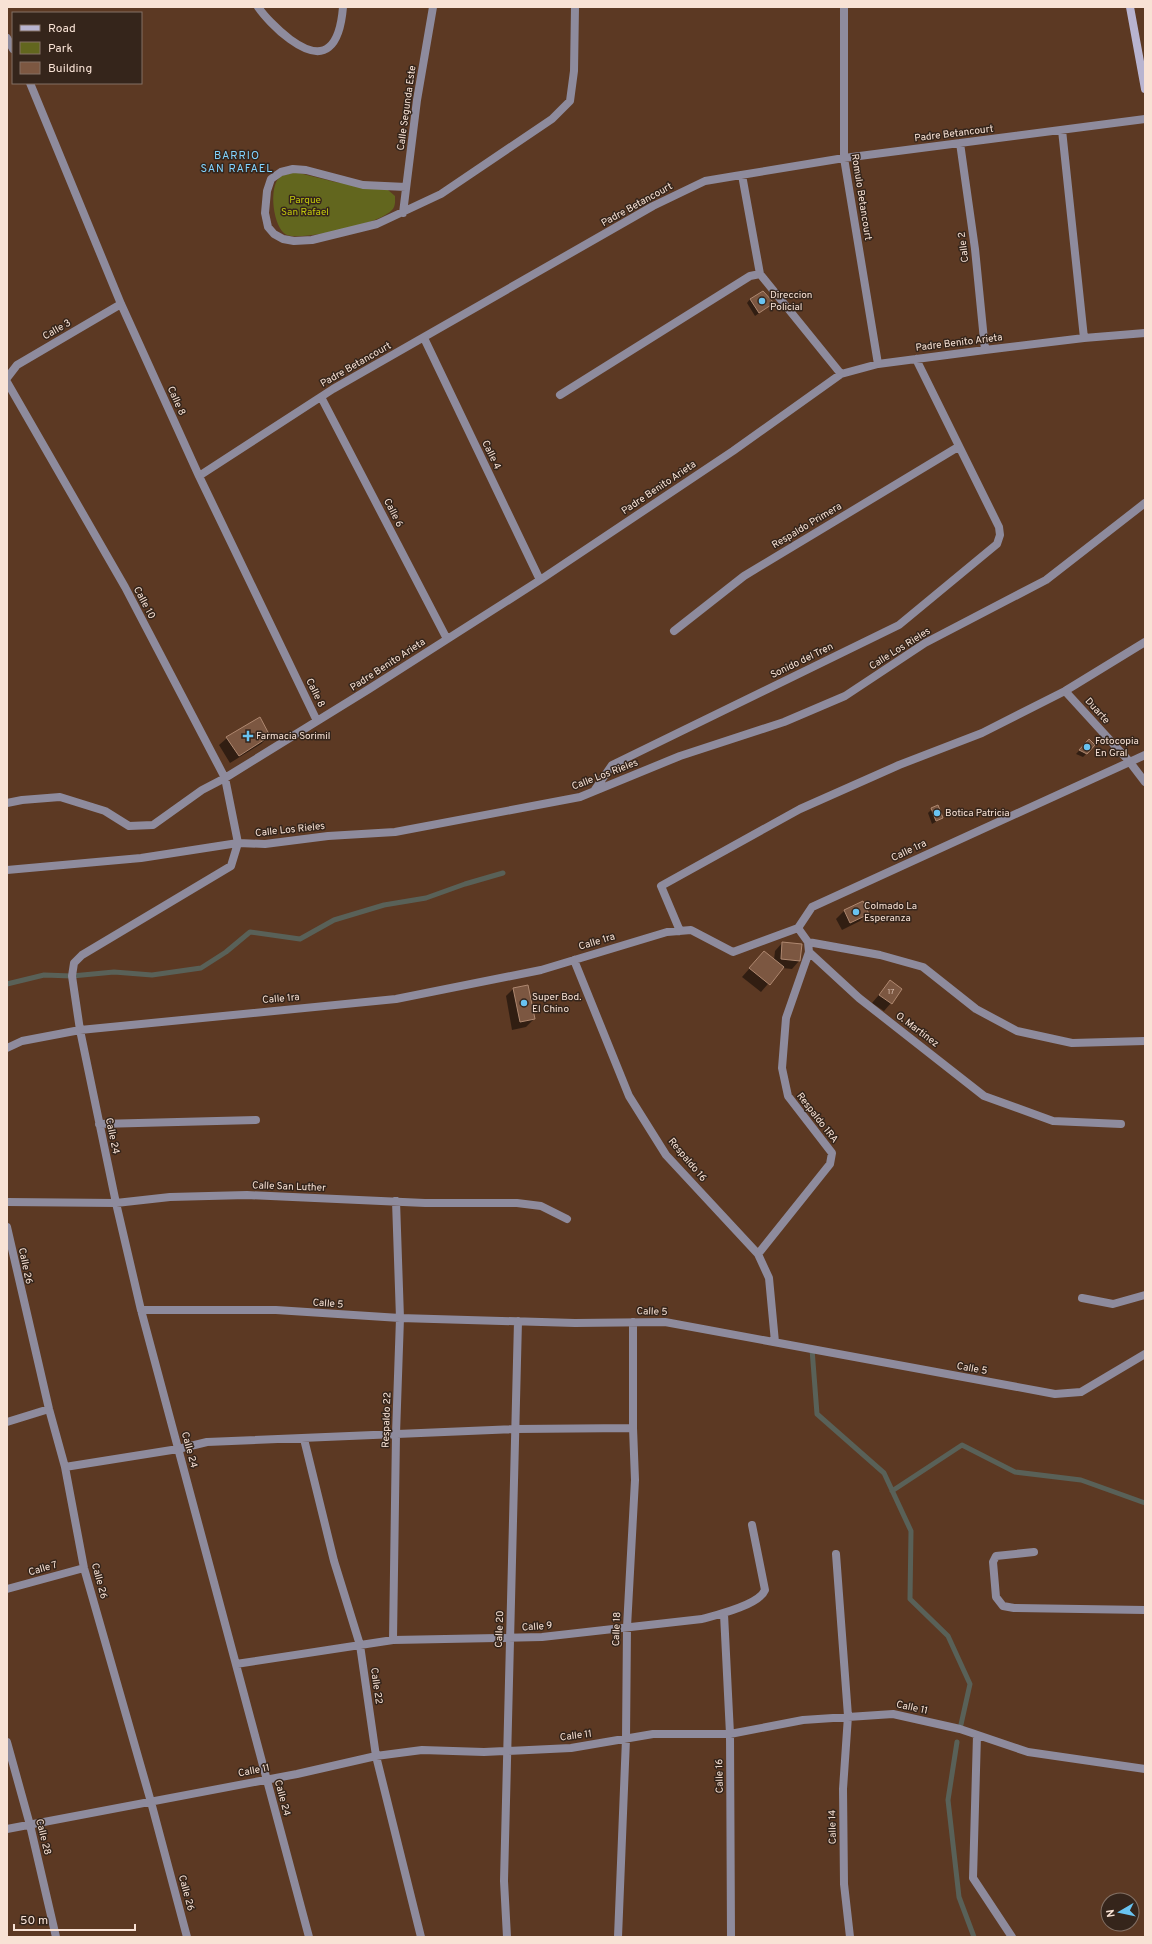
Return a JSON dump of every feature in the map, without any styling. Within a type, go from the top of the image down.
[{"type":"street","points":[[258,7],[282,35],[316,52],[330,47],[335,40],[343,7]]},
{"type":"street","name":"Calle Segunda Este","points":[[403,213],[417,100],[433,7]]},
{"type":"street","points":[[406,187],[363,185],[306,170],[293,169],[281,172],[272,179],[267,191],[265,213],[268,227],[274,234],[283,239],[294,241],[312,240],[377,224],[441,194],[552,119],[570,101],[574,71],[575,7]]},
{"type":"street","name":"Romulo Betancourt","points":[[844,7],[844,158],[878,364]]},
{"type":"street","points":[[1130,7],[1145,89]]},
{"type":"street","points":[[7,38],[12,47]]},
{"type":"street","name":"Calle 8","points":[[30,84],[121,304],[199,476],[317,721]]},
{"type":"street","name":"Padre Betancourt","points":[[199,476],[321,397],[653,206],[705,181],[844,158],[1145,119]]},
{"type":"street","points":[[1062,130],[1084,338]]},
{"type":"street","name":"Calle 2","points":[[960,143],[975,249],[985,350]]},
{"type":"street","points":[[742,175],[760,274],[841,374]]},
{"type":"street","points":[[560,395],[750,276],[760,274]]},
{"type":"street","name":"Calle 3","points":[[7,378],[17,365],[121,304]]},
{"type":"street","name":"Padre Benito Arieta","points":[[7,803],[22,800],[60,797],[106,811],[129,826],[153,825],[202,790],[225,778],[317,721],[540,580],[733,451],[841,374],[878,364],[1084,338],[1145,333]]},
{"type":"street","name":"Calle 4","points":[[424,338],[540,580]]},
{"type":"street","points":[[916,359],[958,447]]},
{"type":"street","name":"Calle 10","points":[[7,382],[125,587],[225,778],[238,843]]},
{"type":"street","name":"Calle 6","points":[[321,397],[447,639]]},
{"type":"street","name":"Sonido del Tren","points":[[594,791],[612,765],[899,625],[997,544],[1000,535],[999,527],[958,447]]},
{"type":"street","name":"Respaldo Primera","points":[[674,631],[744,576],[958,447]]},
{"type":"street","name":"Calle Los Rieles","points":[[7,870],[141,858],[238,843],[265,844],[328,836],[395,832],[580,797],[680,756],[784,722],[845,696],[925,643],[1046,580],[1145,502]]},
{"type":"street","points":[[680,931],[661,886],[800,809],[899,765],[982,733],[1065,691],[1145,642]]},
{"type":"street","name":"Duarte","points":[[1065,691],[1129,761],[1145,782]]},
{"type":"street","name":"Calle 1ra","points":[[7,1048],[22,1041],[80,1030],[396,999],[541,970],[667,932],[691,930],[733,952],[798,928],[812,906],[1145,755]]},
{"type":"street","name":"Calle 24","points":[[238,843],[231,866],[82,954],[74,963],[72,976],[80,1030],[99,1124],[140,1310],[309,1937]]},
{"type":"street","name":"Respaldo 1RA","points":[[758,1254],[830,1164],[832,1153],[788,1096],[782,1068],[786,1018],[809,952],[808,942],[798,928]]},
{"type":"street","points":[[808,942],[880,955],[922,967],[976,1009],[1017,1031],[1072,1044],[1145,1041]]},
{"type":"street","name":"O. Martinez","points":[[809,952],[859,998],[984,1096],[1053,1120],[1121,1124]]},
{"type":"street","name":"Respaldo 16","points":[[574,960],[629,1096],[666,1155],[758,1254],[769,1278],[775,1342]]},
{"type":"street","points":[[99,1124],[256,1120]]},
{"type":"street","name":"Calle San Luther","points":[[7,1202],[116,1203],[170,1197],[247,1195],[425,1203],[517,1203],[541,1206],[567,1219]]},
{"type":"street","name":"Respaldo 22","points":[[393,1640],[396,1434],[400,1318],[396,1201]]},
{"type":"street","name":"Calle 26","points":[[7,1227],[64,1467],[84,1568],[151,1802],[187,1937]]},
{"type":"street","points":[[1082,1298],[1112,1304],[1145,1296]]},
{"type":"street","name":"Calle 5","points":[[140,1310],[276,1310],[400,1318],[518,1321],[665,1322],[1054,1394],[1081,1392],[1145,1354]]},
{"type":"street","name":"Calle 20","points":[[507,1937],[504,1881],[518,1321]]},
{"type":"street","name":"Calle 18","points":[[618,1937],[626,1739],[627,1627],[635,1480],[633,1428],[633,1322]]},
{"type":"street","points":[[7,1422],[49,1409]]},
{"type":"street","points":[[64,1467],[178,1449],[207,1442],[516,1430],[633,1428]]},
{"type":"street","name":"Calle 22","points":[[304,1439],[334,1560],[360,1645],[376,1756],[421,1937]]},
{"type":"street","name":"Calle 9","points":[[236,1664],[393,1640],[542,1637],[702,1619],[724,1614],[760,1596],[765,1590],[752,1525]]},
{"type":"street","points":[[1034,1552],[996,1556],[992,1562],[996,1597],[1002,1606],[1014,1608],[1145,1610]]},
{"type":"street","name":"Calle 14","points":[[836,1554],[848,1716],[843,1789],[844,1884],[850,1937]]},
{"type":"street","name":"Calle 7","points":[[7,1589],[84,1568]]},
{"type":"street","name":"Calle 16","points":[[724,1614],[730,1734],[732,1937]]},
{"type":"street","name":"Calle 11","points":[[7,1829],[151,1802],[376,1756],[422,1750],[484,1752],[571,1748],[653,1734],[730,1734],[803,1720],[848,1716],[893,1714],[960,1729],[1028,1752],[1145,1769]]},
{"type":"street","points":[[977,1735],[973,1878],[1012,1937]]},
{"type":"street","name":"Calle 28","points":[[7,1742],[30,1825],[56,1937]]},
{"type":"green space","name":"Parque San Rafael","points":[[295,172],[335,182],[388,190],[395,196],[394,207],[385,215],[358,226],[308,236],[287,235],[278,225],[275,216],[273,198],[274,189],[276,182],[280,177]]},
{"type":"building","name":"Direccion Policial","points":[[763,291],[774,303],[759,313],[750,299]]},
{"type":"building","name":"Farmacia Sorimil","points":[[260,717],[270,736],[239,756],[226,737]]},
{"type":"building","name":"Fotocopia En Gral","points":[[1089,739],[1095,745],[1087,754],[1079,750]]},
{"type":"building","name":"Botica Patricia","points":[[938,805],[943,818],[936,821],[931,808]]},
{"type":"building","name":"Colmado La Esperanza","points":[[863,901],[869,914],[850,923],[844,910]]},
{"type":"building","points":[[782,942],[802,944],[800,961],[781,959]]},
{"type":"building","points":[[764,951],[784,967],[770,985],[749,968]]},
{"type":"building","points":[[890,980],[902,989],[892,1004],[879,995]]},
{"type":"building","name":"Super Bod. El Chino","points":[[528,985],[535,1019],[520,1022],[513,988]]},
{"type":"waterway","points":[[7,984],[44,975],[72,976],[114,972],[152,975],[201,968],[226,952],[250,932],[300,939],[334,920],[384,905],[426,898],[465,884],[503,873]]},
{"type":"waterway","points":[[812,1349],[817,1414],[884,1473],[911,1531],[910,1599],[948,1636],[970,1684],[960,1729]]},
{"type":"waterway","points":[[892,1491],[962,1445],[1015,1472],[1081,1480],[1145,1503]]},
{"type":"waterway","points":[[957,1742],[948,1800],[959,1897],[974,1937]]},
{"type":"place","name":"Direccion Policial","points":[[762,301]]},
{"type":"place","name":"Farmacia Sorimil","points":[[248,736]]},
{"type":"place","name":"Fotocopia En Gral","points":[[1087,747]]},
{"type":"place","name":"Botica Patricia","points":[[937,813]]},
{"type":"place","name":"Colmado La Esperanza","points":[[856,912]]},
{"type":"place","name":"Super Bod. El Chino","points":[[524,1003]]},
{"type":"district","name":"BARRIO SAN RAFAEL","points":[[237,162]]}]
